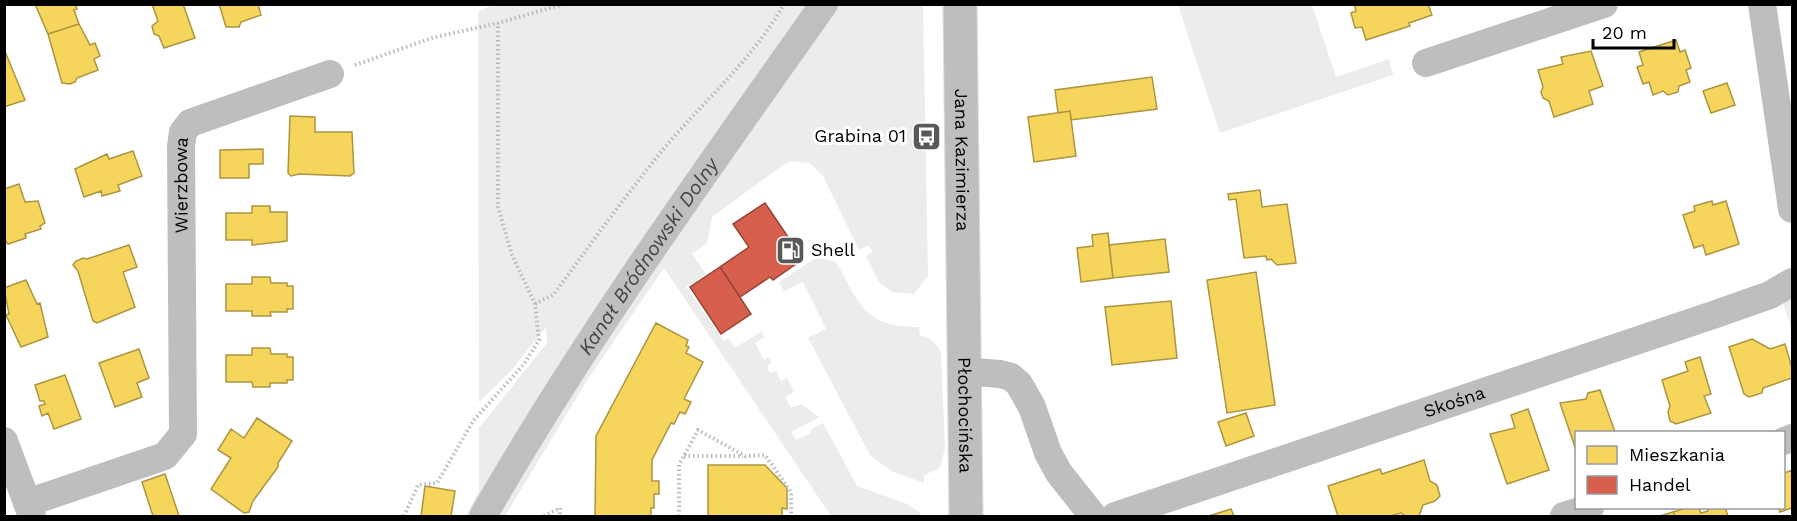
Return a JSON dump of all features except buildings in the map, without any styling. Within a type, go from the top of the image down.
[{"type":"main road","name":"Jana Kazimierza","points":[[960,4],[963,315]]},
{"type":"main road","name":"Płochocińska","points":[[963,315],[966,516]]},
{"type":"street","points":[[1426,63],[1604,4]]},
{"type":"street","points":[[1762,4],[1792,208]]},
{"type":"street","name":"Wierzbowa","points":[[29,510],[165,456],[183,434],[181,146],[183,132],[190,123],[330,74]]},
{"type":"street","name":"Skośna","points":[[1115,516],[1722,312],[1770,295],[1792,282]]},
{"type":"street","points":[[963,371],[1000,374],[1011,377],[1019,384],[1032,407],[1048,453],[1059,473],[1093,516]]},
{"type":"street","points":[[4,441],[29,510]]},
{"type":"street","points":[[1564,516],[1584,509]]},
{"type":"path","points":[[330,74],[432,38],[498,24],[564,4]]},
{"type":"path","points":[[535,304],[554,294],[662,151],[738,68],[770,28],[784,4]]},
{"type":"path","points":[[404,516],[418,486],[437,483],[473,420],[524,364],[539,340],[535,304],[512,255],[498,207],[498,24]]},
{"type":"path","points":[[679,516],[680,465],[698,430],[745,456]]},
{"type":"path","points":[[684,456],[765,455],[791,492],[791,516]]},
{"type":"path","points":[[544,516],[560,508],[560,516]]},
{"type":"shaded area","points":[[491,5],[923,5],[928,276],[914,294],[892,292],[879,282],[866,256],[872,252],[869,245],[859,250],[822,174],[809,163],[792,161],[783,165],[712,217],[707,243],[692,254],[706,274],[686,287],[724,341],[728,338],[735,348],[762,331],[765,337],[755,343],[764,360],[769,357],[772,363],[767,366],[770,373],[776,371],[781,381],[787,378],[794,392],[785,397],[791,408],[801,404],[819,417],[791,432],[796,440],[811,433],[810,430],[823,423],[857,486],[907,504],[921,513],[918,516],[831,516],[664,268],[588,379],[505,516],[466,516],[479,491],[479,428],[547,343],[546,327],[511,371],[479,402],[478,12]]},
{"type":"shaded area","points":[[1178,5],[1312,5],[1336,77],[1389,59],[1393,75],[1220,133]]},
{"type":"shaded area","points":[[817,257],[836,262],[858,301],[874,317],[885,323],[919,327],[920,336],[933,341],[941,353],[945,448],[940,468],[924,475],[924,483],[891,471],[870,455],[808,338],[826,329],[803,282],[784,291],[779,282]]},
{"type":"shaded area","points":[[1792,295],[1792,330],[1782,300]]},
{"type":"waterway","name":"Kanał Bródnowski Dolny","points":[[483,516],[604,320],[824,4]]},
{"type":"place","name":"Grabina 01","points":[[927,136]]},
{"type":"place","name":"Shell","points":[[790,250]]}]
